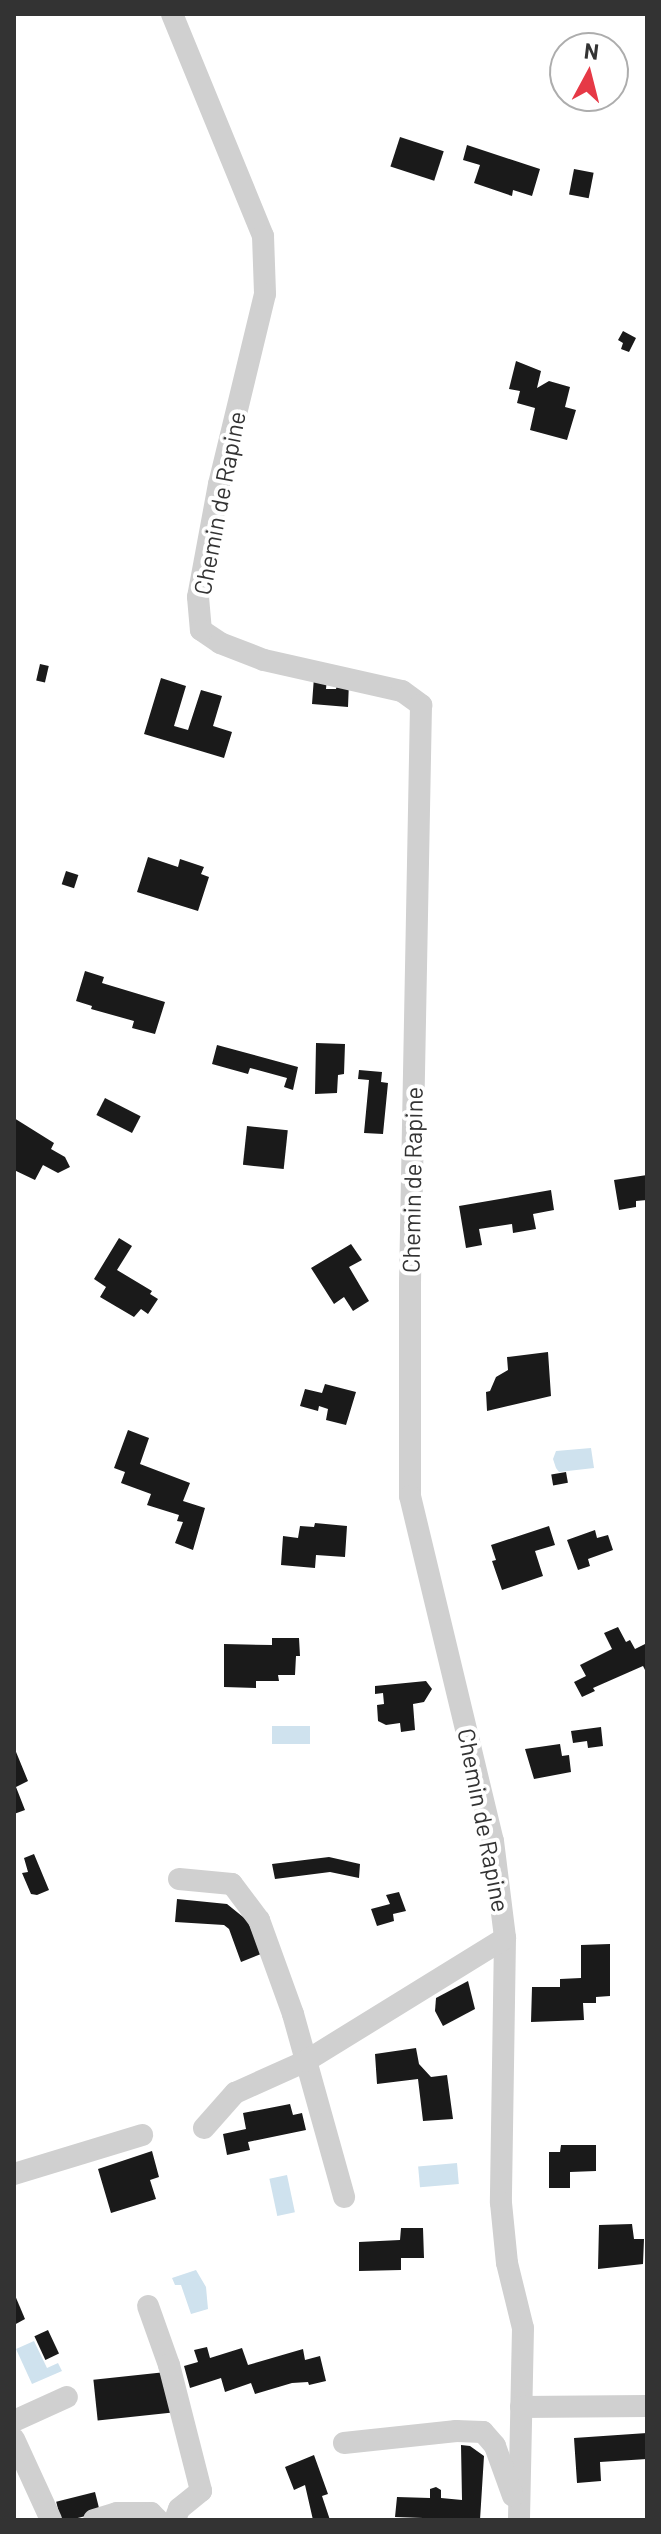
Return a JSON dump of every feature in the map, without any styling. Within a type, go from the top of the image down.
[{"type":"street","name":"Chemin de Rapine","points":[[172,14],[263,236],[265,294],[216,498],[198,597],[201,630],[220,643],[264,660],[402,691],[421,705],[410,1270],[410,1496],[493,1841],[505,1938],[501,2203],[507,2263],[523,2328],[519,2516]]},
{"type":"street","points":[[179,1879],[232,1884],[259,1920],[293,2014],[344,2197]]},
{"type":"street","points":[[204,2128],[235,2093],[306,2061],[505,1938]]},
{"type":"street","points":[[14,2174],[142,2135]]},
{"type":"street","points":[[148,2306],[169,2365],[201,2491],[179,2509],[175,2520]]},
{"type":"street","points":[[14,2421],[67,2397]]},
{"type":"street","points":[[521,2407],[647,2406]]},
{"type":"street","points":[[344,2443],[456,2431],[483,2432],[495,2446],[519,2516]]},
{"type":"street","points":[[14,2439],[51,2520]]},
{"type":"street","points":[[94,2520],[129,2513],[151,2513],[158,2520]]},
{"type":"water","points":[[591,1448],[594,1468],[559,1472],[556,1468],[553,1459],[556,1451]]},
{"type":"water","points":[[272,1726],[310,1726],[310,1744],[272,1744]]},
{"type":"water","points":[[457,2163],[459,2184],[420,2187],[418,2166]]},
{"type":"water","points":[[287,2175],[295,2212],[277,2216],[269,2179]]},
{"type":"water","points":[[196,2270],[206,2287],[208,2309],[191,2314],[181,2285],[175,2285],[172,2278]]},
{"type":"water","points":[[34,2341],[47,2368],[58,2363],[62,2371],[32,2384],[16,2349]]},
{"type":"building","points":[[400,137],[444,151],[434,181],[390,166]]},
{"type":"building","points":[[467,145],[540,169],[532,196],[513,190],[512,196],[474,183],[480,165],[463,160]]},
{"type":"building","points":[[574,169],[594,173],[589,198],[569,195]]},
{"type":"building","points":[[623,331],[636,338],[629,352],[621,349],[623,343],[618,340]]},
{"type":"building","points":[[516,361],[541,371],[537,388],[549,381],[570,387],[565,407],[576,410],[567,440],[530,430],[535,408],[517,403],[520,391],[509,389]]},
{"type":"building","points":[[40,664],[49,666],[45,683],[36,681]]},
{"type":"building","points":[[314,677],[327,678],[326,689],[336,689],[338,681],[349,682],[348,707],[312,704]]},
{"type":"building","points":[[161,678],[186,686],[174,726],[188,730],[201,690],[222,696],[213,726],[232,732],[224,758],[144,734]]},
{"type":"building","points":[[148,857],[178,867],[180,859],[204,867],[201,874],[209,877],[198,911],[137,892]]},
{"type":"building","points":[[66,871],[78,875],[74,888],[62,884]]},
{"type":"building","points":[[85,971],[104,977],[102,983],[165,1002],[155,1034],[132,1028],[134,1021],[91,1009],[92,1006],[76,1001]]},
{"type":"building","points":[[316,1043],[345,1044],[344,1074],[338,1075],[337,1093],[315,1094]]},
{"type":"building","points":[[217,1045],[298,1067],[293,1090],[284,1087],[287,1078],[250,1068],[248,1074],[212,1064]]},
{"type":"building","points":[[359,1070],[382,1072],[381,1082],[388,1083],[383,1134],[364,1133],[369,1080],[358,1079]]},
{"type":"building","points":[[105,1098],[141,1116],[132,1133],[96,1115]]},
{"type":"building","points":[[14,1118],[54,1143],[51,1149],[65,1157],[70,1167],[58,1173],[43,1165],[35,1180],[14,1170]]},
{"type":"building","points":[[247,1126],[288,1130],[284,1169],[243,1165]]},
{"type":"building","points":[[647,1175],[647,1200],[636,1201],[636,1207],[619,1210],[614,1180]]},
{"type":"building","points":[[551,1190],[554,1210],[533,1214],[536,1229],[513,1233],[512,1224],[479,1229],[482,1245],[466,1248],[459,1206]]},
{"type":"building","points":[[119,1238],[132,1246],[117,1270],[152,1291],[150,1294],[158,1299],[148,1314],[141,1309],[134,1317],[100,1297],[106,1287],[94,1279]]},
{"type":"building","points":[[351,1244],[362,1260],[349,1267],[369,1301],[353,1311],[344,1297],[334,1304],[311,1268]]},
{"type":"building","points":[[548,1352],[551,1396],[487,1411],[486,1392],[490,1391],[496,1377],[508,1370],[507,1357]]},
{"type":"building","points":[[325,1384],[356,1392],[346,1425],[326,1420],[328,1409],[319,1406],[318,1411],[300,1406],[305,1389],[322,1393]]},
{"type":"building","points":[[128,1430],[149,1438],[140,1464],[190,1483],[183,1501],[205,1508],[193,1550],[175,1543],[183,1522],[177,1521],[179,1515],[147,1505],[151,1494],[121,1483],[125,1472],[114,1468]]},
{"type":"building","points":[[566,1472],[568,1483],[553,1485],[551,1475]]},
{"type":"building","points":[[315,1523],[347,1526],[345,1557],[316,1555],[315,1568],[281,1565],[283,1536],[298,1538],[300,1526],[314,1527]]},
{"type":"building","points":[[549,1526],[555,1545],[535,1551],[543,1576],[502,1590],[492,1561],[496,1560],[491,1545]]},
{"type":"building","points":[[595,1530],[597,1538],[608,1535],[613,1550],[588,1559],[590,1566],[578,1570],[567,1540]]},
{"type":"building","points":[[618,1627],[626,1642],[630,1640],[635,1649],[647,1643],[647,1674],[643,1666],[593,1688],[595,1691],[582,1697],[574,1682],[586,1676],[580,1665],[612,1649],[604,1633]]},
{"type":"building","points":[[272,1638],[299,1638],[300,1656],[296,1656],[295,1675],[278,1675],[279,1681],[256,1681],[256,1688],[224,1687],[224,1644],[272,1645]]},
{"type":"building","points":[[426,1681],[432,1689],[424,1702],[413,1704],[415,1730],[401,1732],[400,1723],[386,1725],[378,1721],[377,1705],[384,1704],[383,1693],[375,1694],[375,1686]]},
{"type":"building","points":[[601,1727],[603,1746],[588,1748],[587,1741],[573,1743],[571,1731]]},
{"type":"building","points":[[560,1744],[562,1756],[569,1755],[571,1772],[534,1779],[525,1749]]},
{"type":"building","points":[[14,1747],[28,1781],[16,1787],[25,1810],[14,1814]]},
{"type":"building","points":[[34,1854],[49,1890],[37,1895],[31,1894],[22,1873],[28,1872],[24,1858]]},
{"type":"building","points":[[329,1857],[360,1864],[359,1878],[330,1872],[275,1879],[272,1864]]},
{"type":"building","points":[[399,1892],[406,1911],[393,1914],[394,1921],[377,1926],[371,1909],[390,1904],[386,1895]]},
{"type":"building","points":[[177,1899],[227,1904],[248,1921],[261,1954],[241,1962],[229,1929],[224,1925],[175,1922]]},
{"type":"building","points":[[610,1944],[610,1996],[596,1997],[596,2003],[583,2003],[584,2020],[531,2022],[532,1987],[560,1987],[560,1979],[581,1978],[581,1945]]},
{"type":"building","points":[[468,1981],[475,2009],[443,2026],[435,2011],[436,1998]]},
{"type":"building","points":[[416,2048],[419,2064],[431,2077],[447,2075],[453,2119],[423,2121],[418,2079],[377,2084],[375,2054]]},
{"type":"building","points":[[290,2104],[293,2115],[302,2113],[306,2130],[248,2142],[250,2150],[227,2155],[223,2134],[246,2129],[243,2113]]},
{"type":"building","points":[[561,2145],[596,2145],[596,2171],[570,2172],[570,2188],[549,2188],[549,2152],[560,2152]]},
{"type":"building","points":[[152,2151],[159,2177],[150,2180],[156,2199],[111,2213],[98,2169]]},
{"type":"building","points":[[632,2224],[634,2239],[644,2239],[643,2264],[598,2269],[599,2225]]},
{"type":"building","points":[[401,2228],[423,2228],[424,2258],[401,2258],[401,2270],[359,2271],[359,2242],[400,2240]]},
{"type":"building","points":[[14,2293],[25,2319],[14,2325]]},
{"type":"building","points":[[48,2330],[59,2354],[45,2360],[34,2336]]},
{"type":"building","points":[[207,2347],[210,2358],[242,2348],[248,2365],[303,2349],[305,2360],[320,2356],[326,2381],[309,2385],[308,2382],[292,2383],[255,2394],[251,2383],[225,2392],[221,2378],[190,2388],[184,2366],[198,2362],[194,2350]]},
{"type":"building","points":[[166,2372],[170,2413],[98,2420],[93,2380]]},
{"type":"building","points":[[647,2433],[647,2459],[600,2462],[601,2481],[577,2483],[574,2438]]},
{"type":"building","points":[[461,2445],[470,2446],[484,2456],[480,2520],[395,2517],[397,2497],[430,2498],[430,2489],[436,2487],[441,2490],[441,2498],[462,2500]]},
{"type":"building","points":[[314,2455],[328,2494],[322,2496],[330,2520],[313,2520],[305,2485],[294,2490],[285,2467]]},
{"type":"building","points":[[95,2492],[100,2512],[61,2520],[56,2502]]}]
